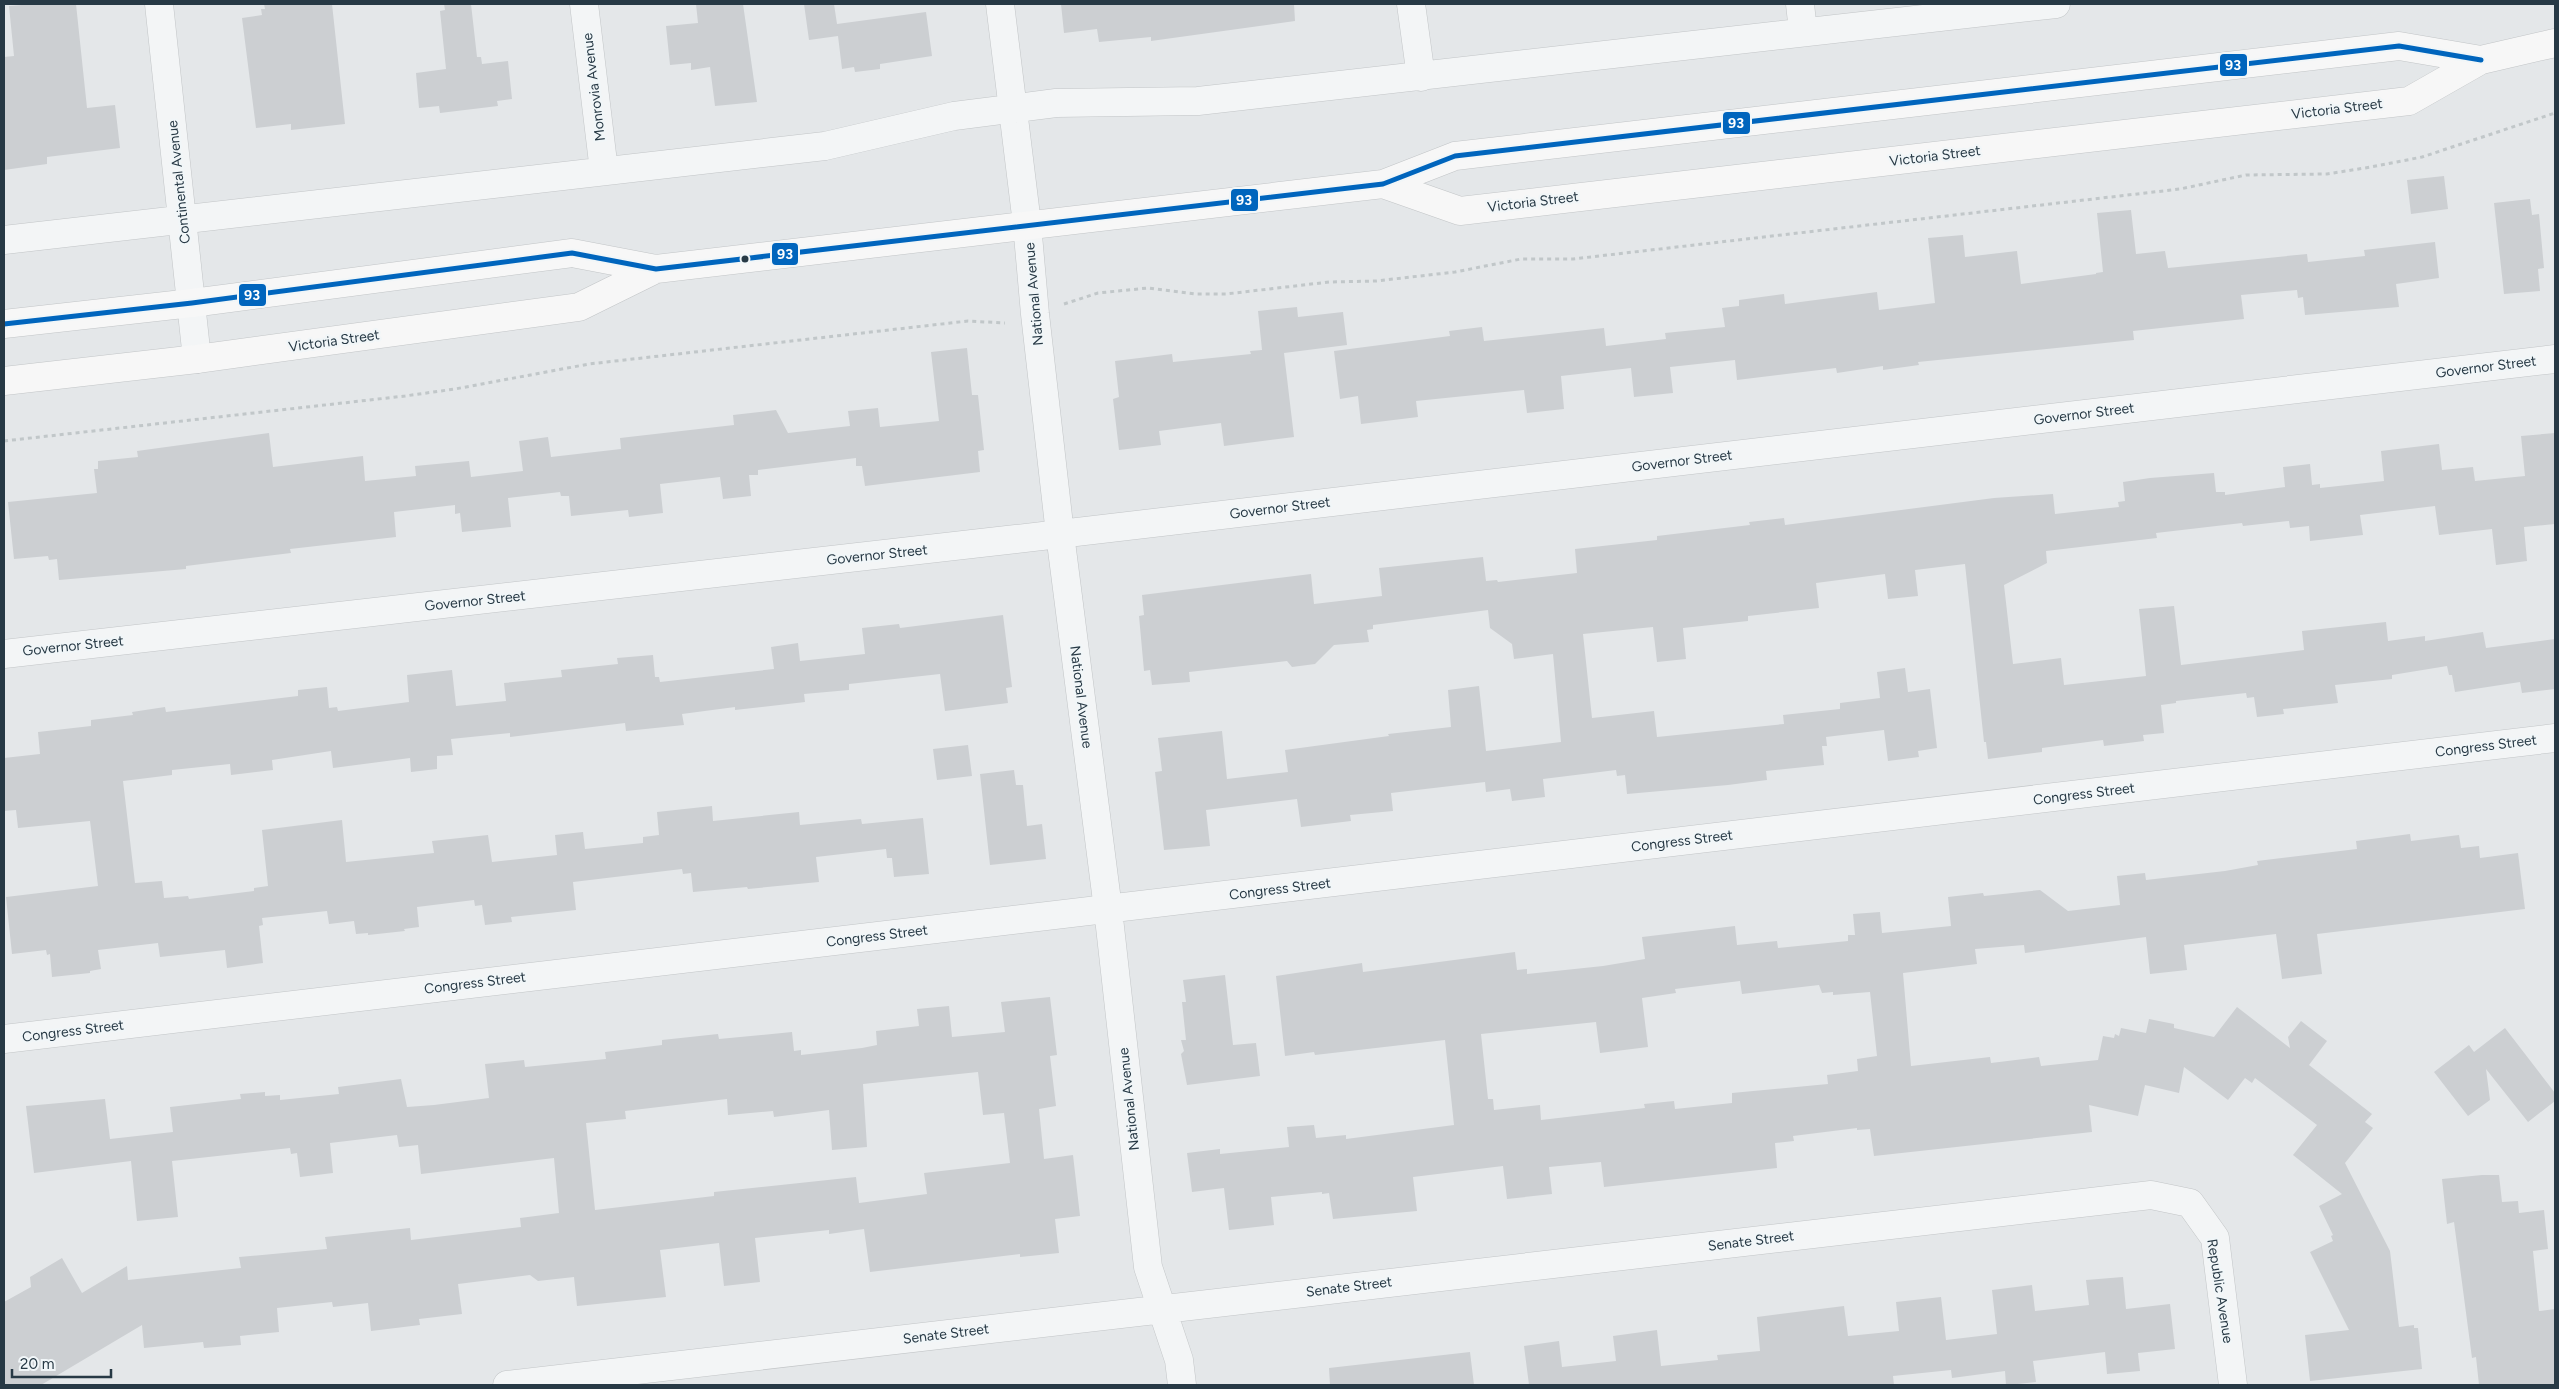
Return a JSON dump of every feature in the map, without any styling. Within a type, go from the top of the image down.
[{"type":"main road","name":"Victoria Street","points":[[1383,184],[1460,211],[2409,100],[2481,60],[2555,44]]},
{"type":"main road","name":"Victoria Street","points":[[4,324],[192,303],[572,253],[656,269],[1027,224],[1383,184],[1455,156],[2399,46],[2481,60]]},
{"type":"main road","name":"Victoria Street","points":[[4,381],[197,360],[579,307],[656,269]]},
{"type":"street","name":"Continental Avenue","points":[[159,4],[197,360]]},
{"type":"street","name":"Monrovia Avenue","points":[[584,4],[604,171]]},
{"type":"street","name":"National Avenue","points":[[1000,4],[1027,224],[1035,314],[1060,534],[1108,909],[1148,1268],[1179,1360],[1182,1385]]},
{"type":"street","points":[[1411,4],[1421,77]]},
{"type":"street","points":[[1800,4],[1803,31]]},
{"type":"street","points":[[4,240],[825,146],[954,116],[1056,103],[1198,101],[1421,77],[1803,31],[2056,4]]},
{"type":"street","name":"Governor Street","points":[[4,654],[1060,534],[2555,359]]},
{"type":"street","name":"Congress Street","points":[[4,1039],[2555,738]]},
{"type":"street","name":"Senate Street","points":[[507,1385],[2151,1195],[2190,1203]]},
{"type":"street","name":"Republic Avenue","points":[[2190,1203],[2214,1238],[2233,1385]]},
{"type":"path","points":[[4,441],[447,390],[589,364],[968,321],[1002,324],[1098,293],[1148,288],[1196,294],[1226,294],[1329,282],[1376,282],[1455,272],[1521,259],[1573,259],[2180,189],[2246,174],[2327,174],[2422,157],[2555,113]]},
{"type":"building","points":[[76,4],[87,108],[115,105],[120,148],[47,157],[47,164],[4,170],[4,57],[14,56],[9,6]]},
{"type":"building","points":[[264,4],[332,4],[345,124],[291,130],[291,124],[256,128],[242,18],[262,15],[261,9],[265,9]]},
{"type":"building","points":[[444,4],[471,4],[477,57],[481,57],[482,64],[508,61],[512,99],[497,101],[498,106],[440,113],[439,106],[419,108],[416,73],[446,69],[440,11],[445,10]]},
{"type":"building","points":[[696,4],[743,4],[757,102],[715,106],[710,67],[691,70],[691,63],[670,65],[666,26],[698,23]]},
{"type":"building","points":[[804,4],[834,4],[837,24],[926,12],[932,56],[880,64],[880,69],[855,72],[854,67],[842,69],[838,36],[809,40]]},
{"type":"building","points":[[1061,4],[1294,4],[1295,21],[1151,41],[1151,37],[1099,42],[1097,29],[1064,33]]},
{"type":"building","points":[[2444,176],[2448,209],[2411,214],[2407,180]]},
{"type":"building","points":[[2530,199],[2532,215],[2539,214],[2544,268],[2538,269],[2540,291],[2504,294],[2494,203]]},
{"type":"building","points":[[2131,210],[2136,254],[2165,251],[2168,268],[2307,254],[2308,262],[2365,256],[2364,250],[2435,242],[2439,278],[2396,284],[2399,307],[2305,315],[2303,297],[2298,298],[2297,290],[2241,295],[2244,319],[2133,331],[2134,340],[1918,362],[1919,365],[1883,370],[1883,366],[1837,373],[1836,368],[1737,380],[1735,360],[1670,367],[1673,393],[1634,397],[1631,368],[1561,376],[1564,409],[1527,413],[1524,390],[1416,401],[1418,417],[1361,424],[1358,396],[1340,399],[1334,351],[1450,336],[1449,331],[1482,327],[1484,341],[1604,328],[1606,346],[1666,339],[1665,333],[1725,327],[1722,308],[1739,306],[1739,300],[1784,294],[1785,304],[1877,292],[1879,310],[1935,303],[1928,238],[1963,235],[1965,257],[2017,251],[2021,284],[2096,274],[2103,272],[2097,213]]},
{"type":"building","points":[[1297,307],[1298,317],[1343,312],[1347,345],[1284,353],[1294,437],[1224,446],[1221,423],[1159,431],[1161,445],[1119,450],[1113,399],[1119,397],[1115,361],[1172,354],[1173,362],[1251,354],[1250,351],[1262,350],[1258,311]]},
{"type":"building","points":[[967,348],[972,395],[978,395],[984,450],[978,451],[980,472],[865,486],[862,466],[856,466],[856,458],[758,470],[758,475],[749,475],[751,496],[723,499],[720,477],[660,484],[663,513],[629,517],[628,510],[571,516],[569,496],[561,496],[560,492],[508,498],[511,527],[462,532],[460,513],[455,514],[455,505],[394,512],[396,537],[290,549],[291,553],[186,566],[186,569],[59,580],[57,559],[49,560],[48,556],[14,559],[8,502],[97,493],[94,469],[98,469],[98,461],[138,457],[137,451],[269,433],[273,467],[363,456],[365,481],[416,476],[415,466],[469,461],[471,477],[523,471],[519,441],[548,437],[551,457],[621,449],[620,438],[734,425],[733,415],[776,410],[788,433],[850,426],[848,411],[878,408],[880,427],[939,421],[931,352]]},
{"type":"building","points":[[2555,433],[2555,524],[2524,527],[2527,561],[2496,565],[2492,529],[2439,535],[2435,506],[2360,515],[2363,535],[2310,541],[2309,526],[2290,528],[2289,521],[2243,526],[2242,523],[2156,533],[2157,538],[2046,551],[2047,563],[2004,585],[2013,664],[2061,658],[2064,685],[2146,676],[2139,609],[2174,606],[2181,665],[2304,650],[2302,631],[2386,622],[2388,641],[2425,636],[2425,641],[2483,632],[2486,648],[2555,639],[2555,689],[2522,693],[2520,682],[2455,692],[2452,675],[2449,675],[2447,666],[2392,675],[2392,679],[2335,685],[2338,703],[2283,709],[2284,714],[2257,717],[2254,697],[2247,698],[2246,693],[2176,701],[2176,703],[2161,705],[2164,733],[2143,735],[2144,741],[2104,746],[2103,740],[2042,748],[2042,752],[1988,759],[1986,742],[1984,742],[1965,564],[1915,570],[1918,596],[1888,599],[1885,574],[1816,583],[1819,608],[1748,616],[1748,621],[1683,628],[1686,659],[1657,662],[1653,627],[1583,634],[1592,718],[1654,711],[1657,737],[1784,724],[1783,715],[1840,709],[1840,703],[1880,698],[1877,672],[1905,668],[1908,692],[1930,689],[1937,748],[1918,751],[1919,757],[1888,761],[1884,730],[1826,737],[1827,746],[1822,746],[1824,765],[1766,771],[1767,780],[1728,785],[1627,794],[1625,775],[1617,776],[1616,770],[1543,779],[1545,797],[1512,801],[1510,789],[1486,792],[1485,782],[1391,793],[1393,811],[1350,815],[1351,821],[1301,827],[1297,799],[1206,810],[1210,846],[1164,850],[1155,772],[1162,771],[1158,738],[1222,731],[1227,779],[1288,772],[1285,750],[1389,736],[1388,734],[1451,727],[1448,690],[1479,686],[1486,751],[1561,742],[1553,654],[1514,659],[1512,644],[1490,628],[1488,610],[1373,625],[1373,629],[1367,630],[1369,642],[1334,645],[1315,664],[1292,667],[1287,661],[1189,672],[1190,682],[1152,685],[1150,670],[1144,671],[1139,616],[1144,615],[1142,595],[1311,574],[1314,604],[1382,596],[1379,568],[1483,557],[1486,581],[1497,580],[1498,582],[1577,573],[1575,549],[1657,540],[1657,536],[1750,525],[1749,522],[1784,518],[1785,525],[1994,498],[2053,494],[2055,514],[2119,507],[2118,502],[2125,501],[2123,482],[2214,473],[2216,492],[2225,492],[2225,495],[2285,487],[2283,467],[2310,464],[2312,485],[2320,484],[2320,488],[2384,481],[2381,451],[2439,444],[2442,470],[2473,467],[2475,481],[2525,476],[2521,436]]},
{"type":"building","points":[[1003,615],[1012,687],[1006,688],[1008,703],[945,711],[940,674],[849,684],[849,690],[804,694],[805,702],[735,710],[735,707],[682,714],[684,725],[626,731],[625,723],[510,737],[510,733],[451,739],[453,755],[437,756],[437,769],[411,772],[410,758],[333,768],[331,751],[272,760],[273,770],[231,775],[230,764],[172,770],[172,775],[123,781],[135,883],[162,881],[164,898],[188,896],[189,899],[254,891],[254,888],[268,886],[262,830],[342,820],[346,862],[434,853],[432,841],[488,835],[492,862],[557,855],[555,835],[583,832],[585,849],[643,843],[643,837],[659,835],[657,812],[712,806],[713,821],[799,812],[800,825],[861,819],[862,824],[923,818],[929,874],[894,877],[892,858],[887,858],[886,849],[816,857],[819,882],[693,892],[691,873],[683,874],[682,869],[573,882],[576,910],[511,917],[512,922],[485,925],[482,905],[475,906],[474,900],[417,907],[419,927],[404,929],[405,931],[368,935],[368,933],[356,934],[354,921],[329,924],[327,911],[262,918],[263,925],[259,926],[263,963],[227,968],[225,950],[160,957],[158,943],[98,950],[101,969],[90,971],[90,973],[52,977],[50,954],[47,955],[46,950],[12,954],[6,897],[98,886],[90,821],[18,828],[16,810],[4,811],[4,758],[40,754],[38,732],[91,726],[91,720],[133,715],[132,712],[165,707],[166,712],[298,696],[298,690],[327,687],[329,708],[337,707],[338,711],[409,702],[407,675],[452,670],[456,706],[506,701],[504,683],[562,677],[561,670],[618,664],[617,658],[653,655],[655,677],[659,677],[660,682],[774,669],[771,647],[798,643],[800,661],[865,654],[862,628],[899,624],[900,628]]},
{"type":"building","points":[[968,745],[972,776],[937,780],[933,749]]},
{"type":"building","points":[[1014,770],[1016,785],[1023,785],[1027,826],[1042,824],[1046,859],[990,865],[980,774]]},
{"type":"building","points":[[2410,834],[2411,841],[2459,835],[2461,848],[2479,846],[2480,858],[2518,853],[2525,909],[2317,934],[2322,974],[2282,979],[2276,934],[2184,945],[2187,970],[2150,974],[2146,937],[2025,953],[2024,945],[1975,949],[1977,964],[1903,973],[1911,1066],[1990,1057],[1991,1063],[2039,1057],[2041,1066],[2098,1060],[2103,1036],[2114,1038],[2115,1034],[2119,1036],[2121,1028],[2146,1033],[2149,1019],[2174,1024],[2174,1028],[2214,1037],[2237,1007],[2290,1048],[2288,1037],[2301,1021],[2327,1041],[2309,1065],[2372,1114],[2365,1122],[2373,1128],[2345,1163],[2390,1251],[2399,1327],[2414,1325],[2414,1328],[2418,1328],[2422,1369],[2310,1381],[2305,1335],[2349,1330],[2310,1252],[2333,1241],[2331,1236],[2333,1235],[2319,1206],[2342,1194],[2293,1155],[2317,1125],[2255,1078],[2252,1083],[2245,1078],[2228,1100],[2184,1067],[2179,1093],[2145,1085],[2138,1116],[2089,1105],[2092,1132],[1874,1156],[1870,1129],[1857,1130],[1857,1128],[1793,1136],[1794,1141],[1775,1143],[1777,1168],[1604,1187],[1601,1162],[1549,1167],[1552,1194],[1507,1199],[1503,1166],[1413,1177],[1417,1211],[1333,1219],[1329,1193],[1271,1197],[1274,1225],[1229,1230],[1224,1188],[1192,1192],[1187,1153],[1220,1149],[1220,1154],[1289,1147],[1287,1127],[1314,1125],[1316,1138],[1346,1135],[1346,1139],[1454,1125],[1445,1040],[1315,1055],[1314,1052],[1285,1056],[1276,976],[1362,963],[1363,972],[1515,952],[1517,970],[1527,969],[1527,974],[1603,966],[1645,959],[1642,937],[1735,926],[1737,945],[1777,941],[1778,948],[1848,941],[1848,935],[1855,935],[1853,914],[1880,912],[1882,933],[1951,926],[1948,897],[1983,893],[1984,896],[2040,890],[2068,911],[2120,905],[2117,876],[2145,873],[2146,880],[2225,871],[2258,865],[2257,861],[2357,849],[2356,841]],"holes":[[[1740,981],[1742,994],[1819,985],[1822,993],[1833,992],[1833,995],[1870,992],[1877,1056],[1857,1059],[1858,1071],[1827,1075],[1828,1084],[1732,1093],[1732,1103],[1675,1109],[1674,1101],[1644,1104],[1645,1108],[1541,1120],[1540,1105],[1494,1110],[1493,1099],[1488,1099],[1481,1034],[1596,1022],[1600,1053],[1648,1047],[1642,998],[1676,993],[1675,989]]]},
{"type":"building","points":[[1225,975],[1233,1045],[1256,1043],[1260,1076],[1187,1085],[1181,1054],[1184,1051],[1181,1040],[1186,1040],[1182,1002],[1186,1002],[1183,980]]},
{"type":"building","points":[[1050,997],[1057,1055],[1050,1056],[1056,1106],[1039,1109],[1044,1159],[1073,1155],[1080,1216],[1055,1219],[1059,1253],[1020,1257],[1020,1254],[870,1272],[864,1229],[829,1234],[829,1230],[755,1238],[760,1282],[724,1286],[719,1243],[660,1250],[666,1297],[577,1306],[574,1277],[538,1281],[530,1275],[458,1284],[462,1314],[419,1319],[420,1325],[371,1331],[368,1303],[333,1307],[332,1302],[277,1308],[279,1332],[240,1336],[241,1345],[204,1348],[203,1342],[144,1348],[142,1325],[41,1385],[4,1385],[4,1302],[31,1287],[30,1277],[62,1258],[82,1293],[127,1266],[128,1280],[241,1268],[239,1257],[327,1249],[325,1237],[410,1228],[411,1240],[521,1227],[520,1218],[559,1213],[554,1158],[421,1174],[418,1145],[399,1147],[397,1135],[330,1143],[333,1173],[300,1177],[297,1153],[291,1154],[290,1148],[172,1161],[178,1217],[137,1221],[131,1161],[34,1173],[26,1106],[105,1099],[110,1139],[173,1132],[170,1107],[241,1099],[240,1094],[265,1092],[265,1096],[280,1095],[280,1100],[339,1094],[338,1087],[401,1079],[407,1107],[434,1105],[489,1098],[485,1064],[524,1060],[525,1067],[606,1059],[605,1052],[662,1045],[662,1040],[718,1034],[719,1039],[792,1032],[794,1051],[801,1050],[801,1055],[862,1048],[877,1045],[876,1031],[919,1026],[917,1009],[949,1006],[952,1037],[1005,1032],[1001,1002]],"holes":[[[978,1072],[983,1115],[1004,1113],[1010,1163],[924,1173],[927,1194],[859,1203],[856,1177],[714,1192],[714,1196],[595,1210],[586,1123],[626,1119],[625,1111],[727,1099],[728,1115],[773,1111],[774,1117],[829,1110],[832,1150],[867,1147],[863,1084]]]},
{"type":"building","points":[[2505,1028],[2555,1093],[2555,1101],[2528,1122],[2486,1069],[2490,1100],[2468,1116],[2434,1072],[2469,1045],[2474,1052]]},
{"type":"building","points":[[2499,1175],[2502,1202],[2518,1201],[2519,1213],[2544,1210],[2548,1249],[2533,1251],[2539,1311],[2555,1309],[2555,1385],[2479,1385],[2476,1357],[2472,1358],[2454,1222],[2447,1224],[2442,1179]]},
{"type":"building","points":[[2123,1277],[2126,1309],[2170,1304],[2175,1349],[2138,1353],[2140,1371],[2107,1374],[2105,1352],[2033,1361],[2036,1382],[2008,1385],[2006,1385],[2005,1371],[1952,1378],[1951,1370],[1893,1376],[1894,1385],[1529,1385],[1524,1346],[1559,1341],[1562,1367],[1616,1361],[1613,1336],[1657,1330],[1661,1366],[1718,1360],[1717,1355],[1760,1351],[1757,1317],[1844,1306],[1848,1336],[1899,1331],[1896,1302],[1941,1297],[1946,1340],[1997,1334],[1992,1290],[2032,1285],[2035,1311],[2089,1305],[2086,1280]]},
{"type":"building","points":[[1470,1352],[1474,1385],[1330,1385],[1329,1368]]},
{"type":"transit line","name":"93","points":[[4,324],[192,303],[572,253],[656,269],[1383,184],[1455,156],[2399,46],[2481,60]]}]
